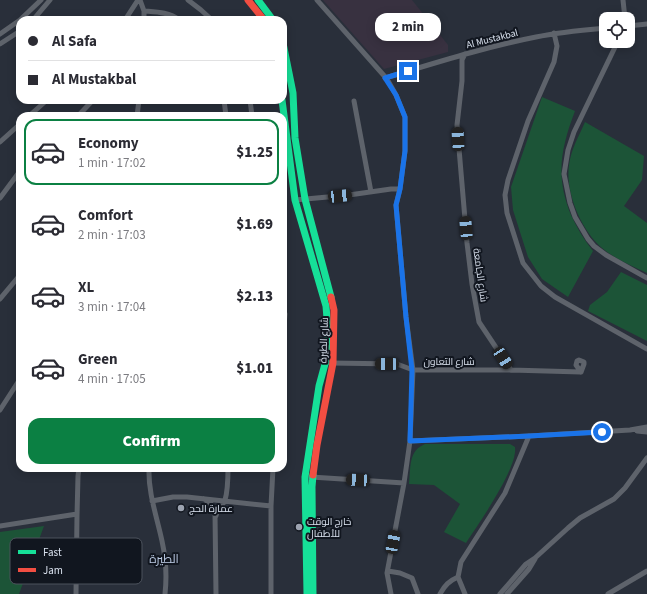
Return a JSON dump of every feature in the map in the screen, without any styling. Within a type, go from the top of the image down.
[{"type":"main road","points":[[250,1],[261,16]]},
{"type":"main road","points":[[262,1],[271,16]]},
{"type":"main road","name":"شارع الطيرة","points":[[287,65],[292,93],[295,138],[305,199],[334,310],[329,363],[312,487],[313,594]]},
{"type":"main road","name":"شارع الطيرة","points":[[287,138],[295,200],[326,306],[328,331],[329,363],[319,386],[305,477],[307,594]]},
{"type":"street","points":[[24,16],[41,0]]},
{"type":"street","points":[[36,16],[50,0]]},
{"type":"street","points":[[139,0],[144,16]]},
{"type":"street","points":[[128,16],[139,0]]},
{"type":"street","points":[[188,0],[208,16]]},
{"type":"street","points":[[316,0],[385,78],[396,95],[405,117],[405,151],[400,189],[396,205],[412,370],[410,441],[388,571],[391,594]]},
{"type":"street","points":[[622,0],[624,12]]},
{"type":"street","points":[[250,1],[262,1]]},
{"type":"street","points":[[144,12],[173,16]]},
{"type":"street","points":[[0,34],[16,23]]},
{"type":"street","points":[[635,25],[647,24]]},
{"type":"street","name":"Al Mustakbal","points":[[385,78],[465,54],[535,37],[554,33],[599,29]]},
{"type":"street","points":[[554,33],[557,46],[554,62],[528,121],[508,180],[505,195],[507,213],[523,263],[541,286],[556,297],[647,349]]},
{"type":"street","points":[[0,44],[16,34]]},
{"type":"street","points":[[615,48],[574,132],[568,150],[564,174],[575,217],[588,239],[594,246],[606,255],[647,278]]},
{"type":"street","name":"شارع الجامعة","points":[[465,54],[462,60],[462,81],[457,125],[472,284],[480,322],[511,370]]},
{"type":"street","points":[[354,101],[371,192]]},
{"type":"street","points":[[34,112],[42,104]]},
{"type":"street","points":[[82,112],[89,104]]},
{"type":"street","points":[[0,142],[16,128]]},
{"type":"street","points":[[0,198],[16,177]]},
{"type":"street","points":[[295,200],[400,189]]},
{"type":"street","points":[[0,299],[16,280]]},
{"type":"street","name":"شارع التعاون","points":[[329,363],[397,364],[412,370],[582,372]]},
{"type":"street","points":[[0,410],[16,385]]},
{"type":"street","points":[[410,441],[529,436],[630,430],[647,427]]},
{"type":"street","points":[[630,430],[647,432]]},
{"type":"street","points":[[465,594],[458,576],[461,562],[505,493],[529,436]]},
{"type":"street","points":[[500,594],[526,564],[535,558],[580,518],[614,499],[625,488],[647,458]]},
{"type":"street","points":[[77,538],[78,472]]},
{"type":"street","points":[[149,472],[152,501],[163,549],[167,576],[166,594]]},
{"type":"street","points":[[215,522],[217,511],[225,501],[228,484],[228,472]]},
{"type":"street","points":[[271,594],[271,506],[273,472]]},
{"type":"street","points":[[305,477],[404,483]]},
{"type":"street","points":[[152,501],[173,497],[203,498],[271,506]]},
{"type":"street","points":[[203,498],[214,508],[216,594]]},
{"type":"street","points":[[0,526],[77,514]]},
{"type":"street","points":[[507,594],[529,569],[535,558]]},
{"type":"street","points":[[388,571],[400,573],[412,578],[418,594]]},
{"type":"street","points":[[608,594],[647,571]]},
{"type":"street","points":[[440,594],[449,581],[458,576]]},
{"type":"street","points":[[76,584],[76,594]]},
{"type":"shaded area","points":[[323,0],[412,0],[448,45],[448,52],[384,69]]},
{"type":"green space","points":[[542,97],[575,111],[563,150],[563,188],[571,215],[581,234],[593,251],[568,297],[542,279],[528,257],[513,210],[511,187]]},
{"type":"green space","points":[[585,122],[644,156],[642,180],[624,206],[647,223],[647,273],[618,259],[602,248],[587,231],[576,210],[568,176],[569,165],[573,148]]},
{"type":"green space","points":[[621,272],[647,285],[647,341],[588,311],[590,305],[607,292]]},
{"type":"green space","points":[[425,444],[510,444],[515,447],[514,456],[504,481],[466,543],[444,532],[460,504],[434,485],[409,484],[410,466],[413,455]]},
{"type":"green space","points":[[44,526],[40,538],[10,538],[10,584],[23,584],[19,594],[0,594],[0,532]]},
{"type":"traffic: fast","points":[[258,0],[270,16]]},
{"type":"traffic: fast","points":[[287,63],[293,93],[295,138],[305,199],[331,297]]},
{"type":"traffic: fast","points":[[283,104],[284,112]]},
{"type":"traffic: fast","points":[[287,138],[295,200],[326,306],[328,331],[325,364],[319,386],[305,477],[307,594]]},
{"type":"traffic: fast","points":[[313,475],[313,594]]},
{"type":"traffic: jam","points":[[248,0],[261,16]]},
{"type":"traffic: jam","points":[[313,475],[317,445],[333,363],[334,310],[331,297]]},
{"type":"place","name":"عمارة الحج","points":[[181,508]]},
{"type":"place","name":"خارج الوقت للأطفال","points":[[299,527]]},
{"type":"district","name":"الطيرة","points":[[164,559]]},
{"type":"route","points":[[408,71],[385,78],[396,95],[405,117],[405,151],[400,189],[396,205],[412,370],[410,441],[602,432]]}]
